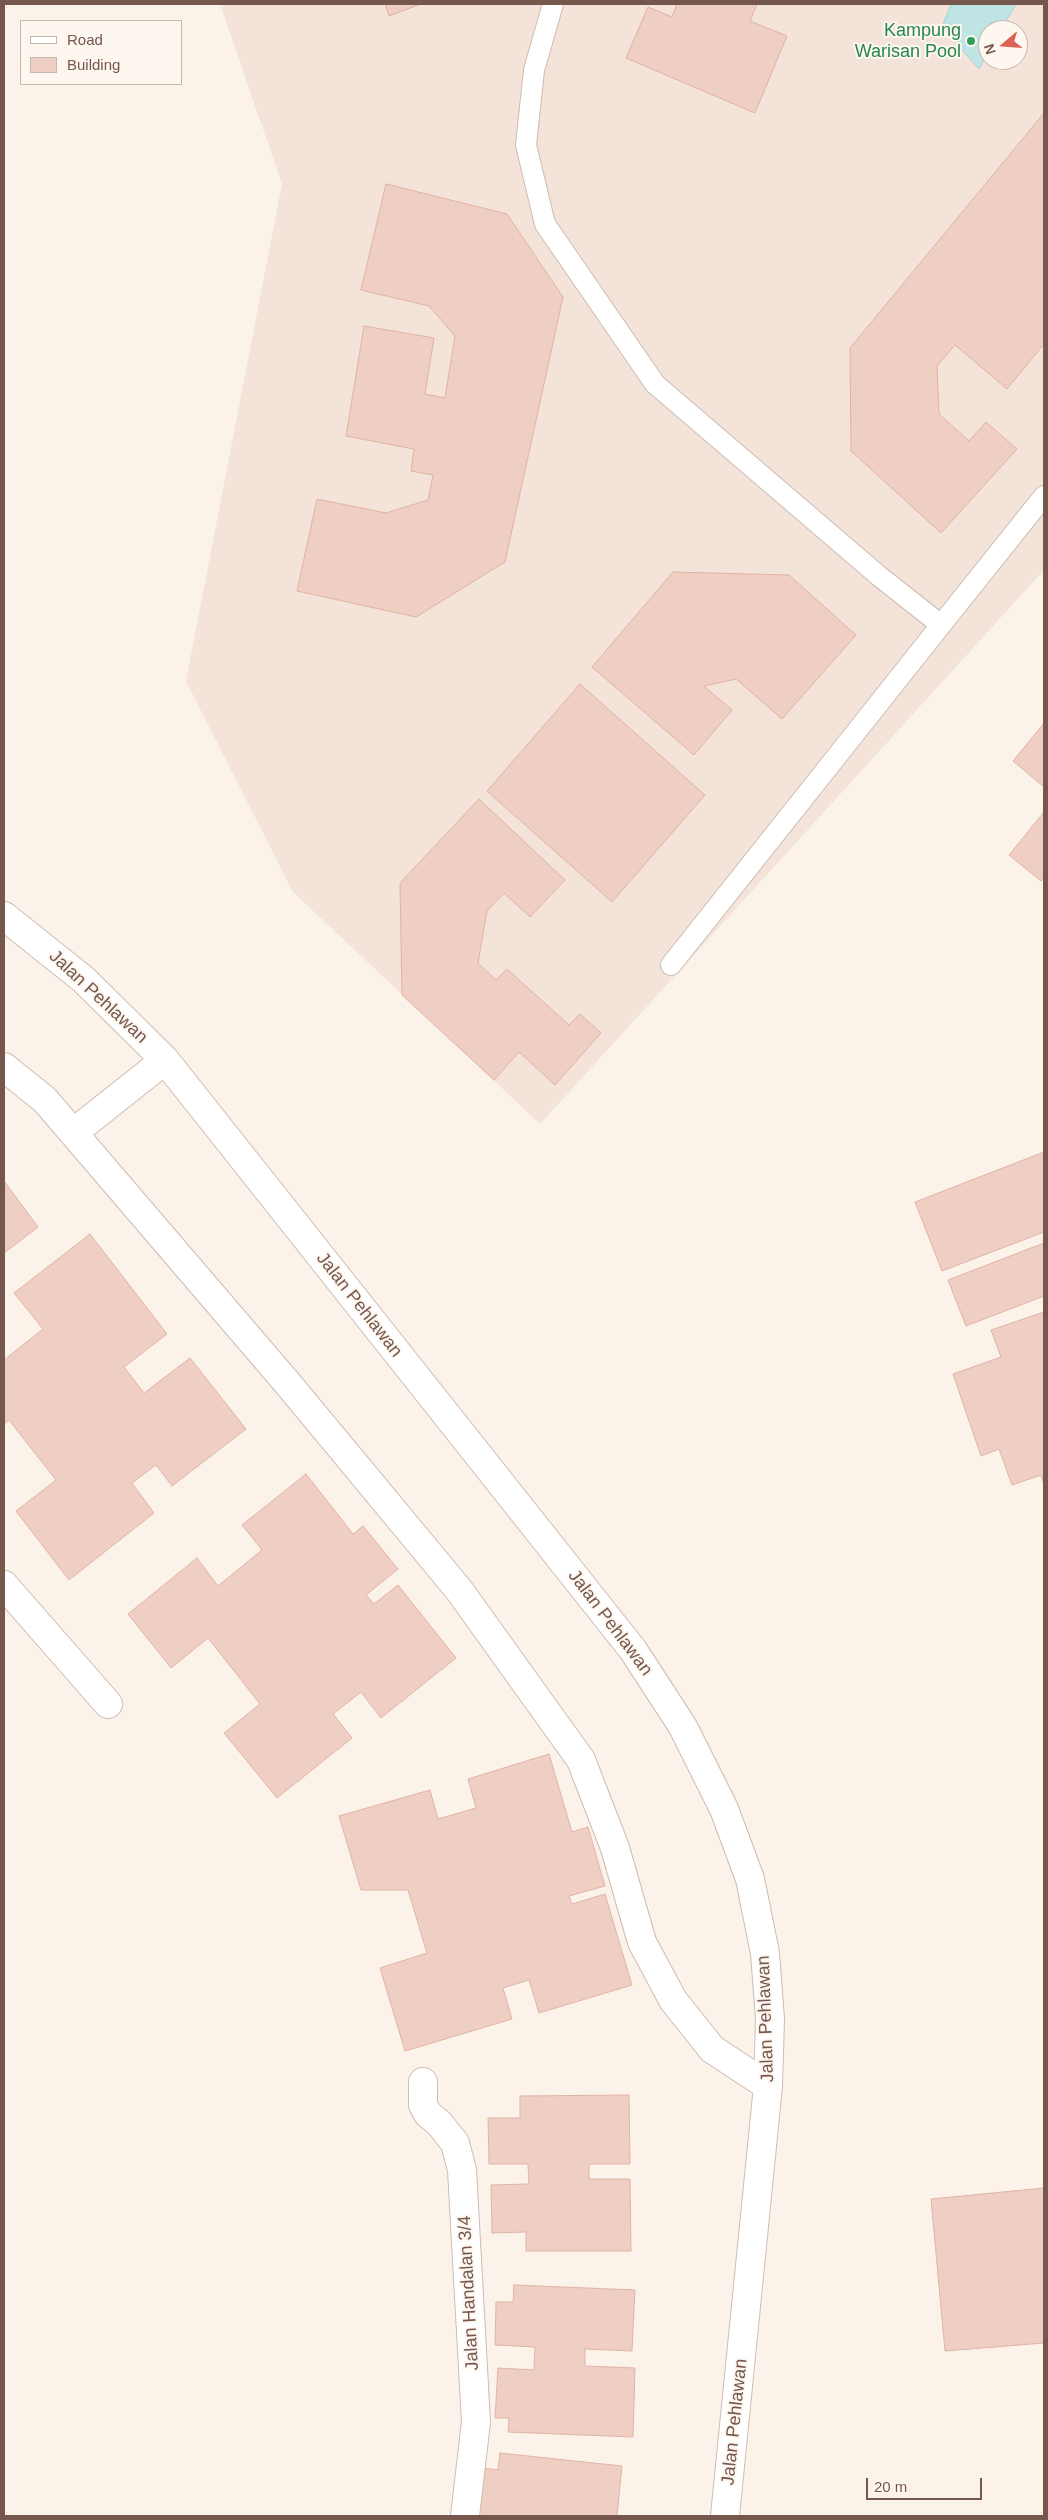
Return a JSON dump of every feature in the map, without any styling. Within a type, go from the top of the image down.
[{"type":"street","name":"Jalan Pehlawan","points":[[4,916],[83,979],[165,1060],[634,1650],[683,1727],[724,1809],[750,1879],[765,1953],[770,2019],[768,2086],[725,2516]]},
{"type":"street","points":[[73,1133],[165,1060]]},
{"type":"street","points":[[4,1067],[45,1100],[289,1385],[458,1590],[581,1760],[615,1848],[642,1942],[673,2000],[712,2049],[768,2086]]},
{"type":"street","points":[[4,1585],[108,1704]]},
{"type":"street","name":"Jalan Handalan 3/4","points":[[423,2082],[423,2105],[428,2114],[439,2123],[455,2143],[462,2170],[476,2422],[465,2516]]},
{"type":"lane","points":[[554,4],[534,70],[526,145],[545,224],[654,384],[879,576],[942,625]]},
{"type":"lane","points":[[671,965],[1044,496]]},
{"type":"shaded area","points":[[220,4],[1044,4],[1044,570],[540,1124],[293,892],[186,681],[282,184]]},
{"type":"water","name":"Kampung Warisan Pool","points":[[951,4],[1016,4],[1007,20],[978,20],[978,68],[942,27]]},
{"type":"building","points":[[385,4],[421,4],[389,16]]},
{"type":"building","points":[[677,4],[757,4],[750,21],[787,36],[755,113],[626,58],[648,7],[672,17]]},
{"type":"building","points":[[1044,113],[1044,344],[1007,389],[955,345],[937,366],[939,414],[969,441],[986,422],[1017,449],[941,533],[851,451],[850,348]]},
{"type":"building","points":[[386,184],[507,214],[563,297],[505,562],[416,617],[297,591],[317,499],[386,513],[428,500],[433,475],[411,471],[414,449],[346,436],[364,326],[434,338],[425,394],[445,398],[455,336],[429,306],[361,290]]},
{"type":"building","points":[[673,572],[789,575],[856,635],[782,719],[736,679],[704,686],[732,710],[694,755],[592,667]]},
{"type":"building","points":[[580,684],[705,795],[612,902],[487,791]]},
{"type":"building","points":[[1044,723],[1044,787],[1013,761]]},
{"type":"building","points":[[479,799],[565,880],[530,917],[504,893],[487,911],[478,963],[496,980],[507,969],[569,1025],[580,1014],[601,1033],[555,1085],[519,1052],[494,1080],[402,995],[400,883]]},
{"type":"building","points":[[1044,812],[1044,878],[1041,881],[1009,855]]},
{"type":"building","points":[[1044,1152],[1044,1232],[942,1271],[915,1202]]},
{"type":"building","points":[[4,1181],[38,1227],[4,1253]]},
{"type":"building","points":[[90,1234],[167,1334],[124,1367],[144,1393],[190,1358],[246,1429],[172,1486],[156,1465],[132,1483],[154,1513],[69,1580],[16,1511],[56,1480],[9,1420],[4,1424],[4,1360],[43,1329],[14,1293]]},
{"type":"building","points":[[1044,1243],[1044,1296],[966,1326],[948,1280]]},
{"type":"building","points":[[1044,1312],[1044,1485],[1041,1475],[1012,1485],[999,1449],[981,1456],[953,1374],[1001,1357],[991,1330]]},
{"type":"building","points":[[306,1474],[353,1534],[363,1526],[398,1569],[366,1595],[374,1604],[398,1585],[456,1658],[381,1718],[361,1692],[333,1714],[352,1738],[277,1798],[224,1733],[260,1704],[208,1638],[171,1668],[128,1614],[197,1558],[218,1586],[262,1550],[242,1525]]},
{"type":"building","points":[[549,1754],[572,1832],[588,1827],[605,1886],[569,1896],[572,1904],[605,1894],[632,1985],[539,2013],[529,1980],[503,1988],[512,2019],[405,2051],[380,1968],[427,1953],[408,1890],[361,1890],[339,1816],[430,1790],[438,1819],[476,1808],[468,1779]]},
{"type":"building","points":[[629,2095],[630,2164],[589,2164],[589,2179],[630,2179],[631,2251],[526,2251],[526,2232],[492,2233],[491,2185],[529,2184],[528,2164],[489,2164],[488,2118],[520,2118],[520,2096]]},
{"type":"building","points":[[1044,2188],[1044,2343],[945,2351],[931,2199]]},
{"type":"building","points":[[514,2285],[635,2290],[632,2351],[585,2349],[585,2366],[635,2368],[633,2437],[508,2432],[509,2418],[495,2418],[498,2368],[534,2370],[535,2347],[495,2345],[496,2302],[513,2302]]},
{"type":"building","points":[[500,2453],[622,2466],[617,2516],[478,2516],[483,2468],[498,2470]]},
{"type":"place","name":"Kampung Warisan Pool","points":[[971,41]]}]
